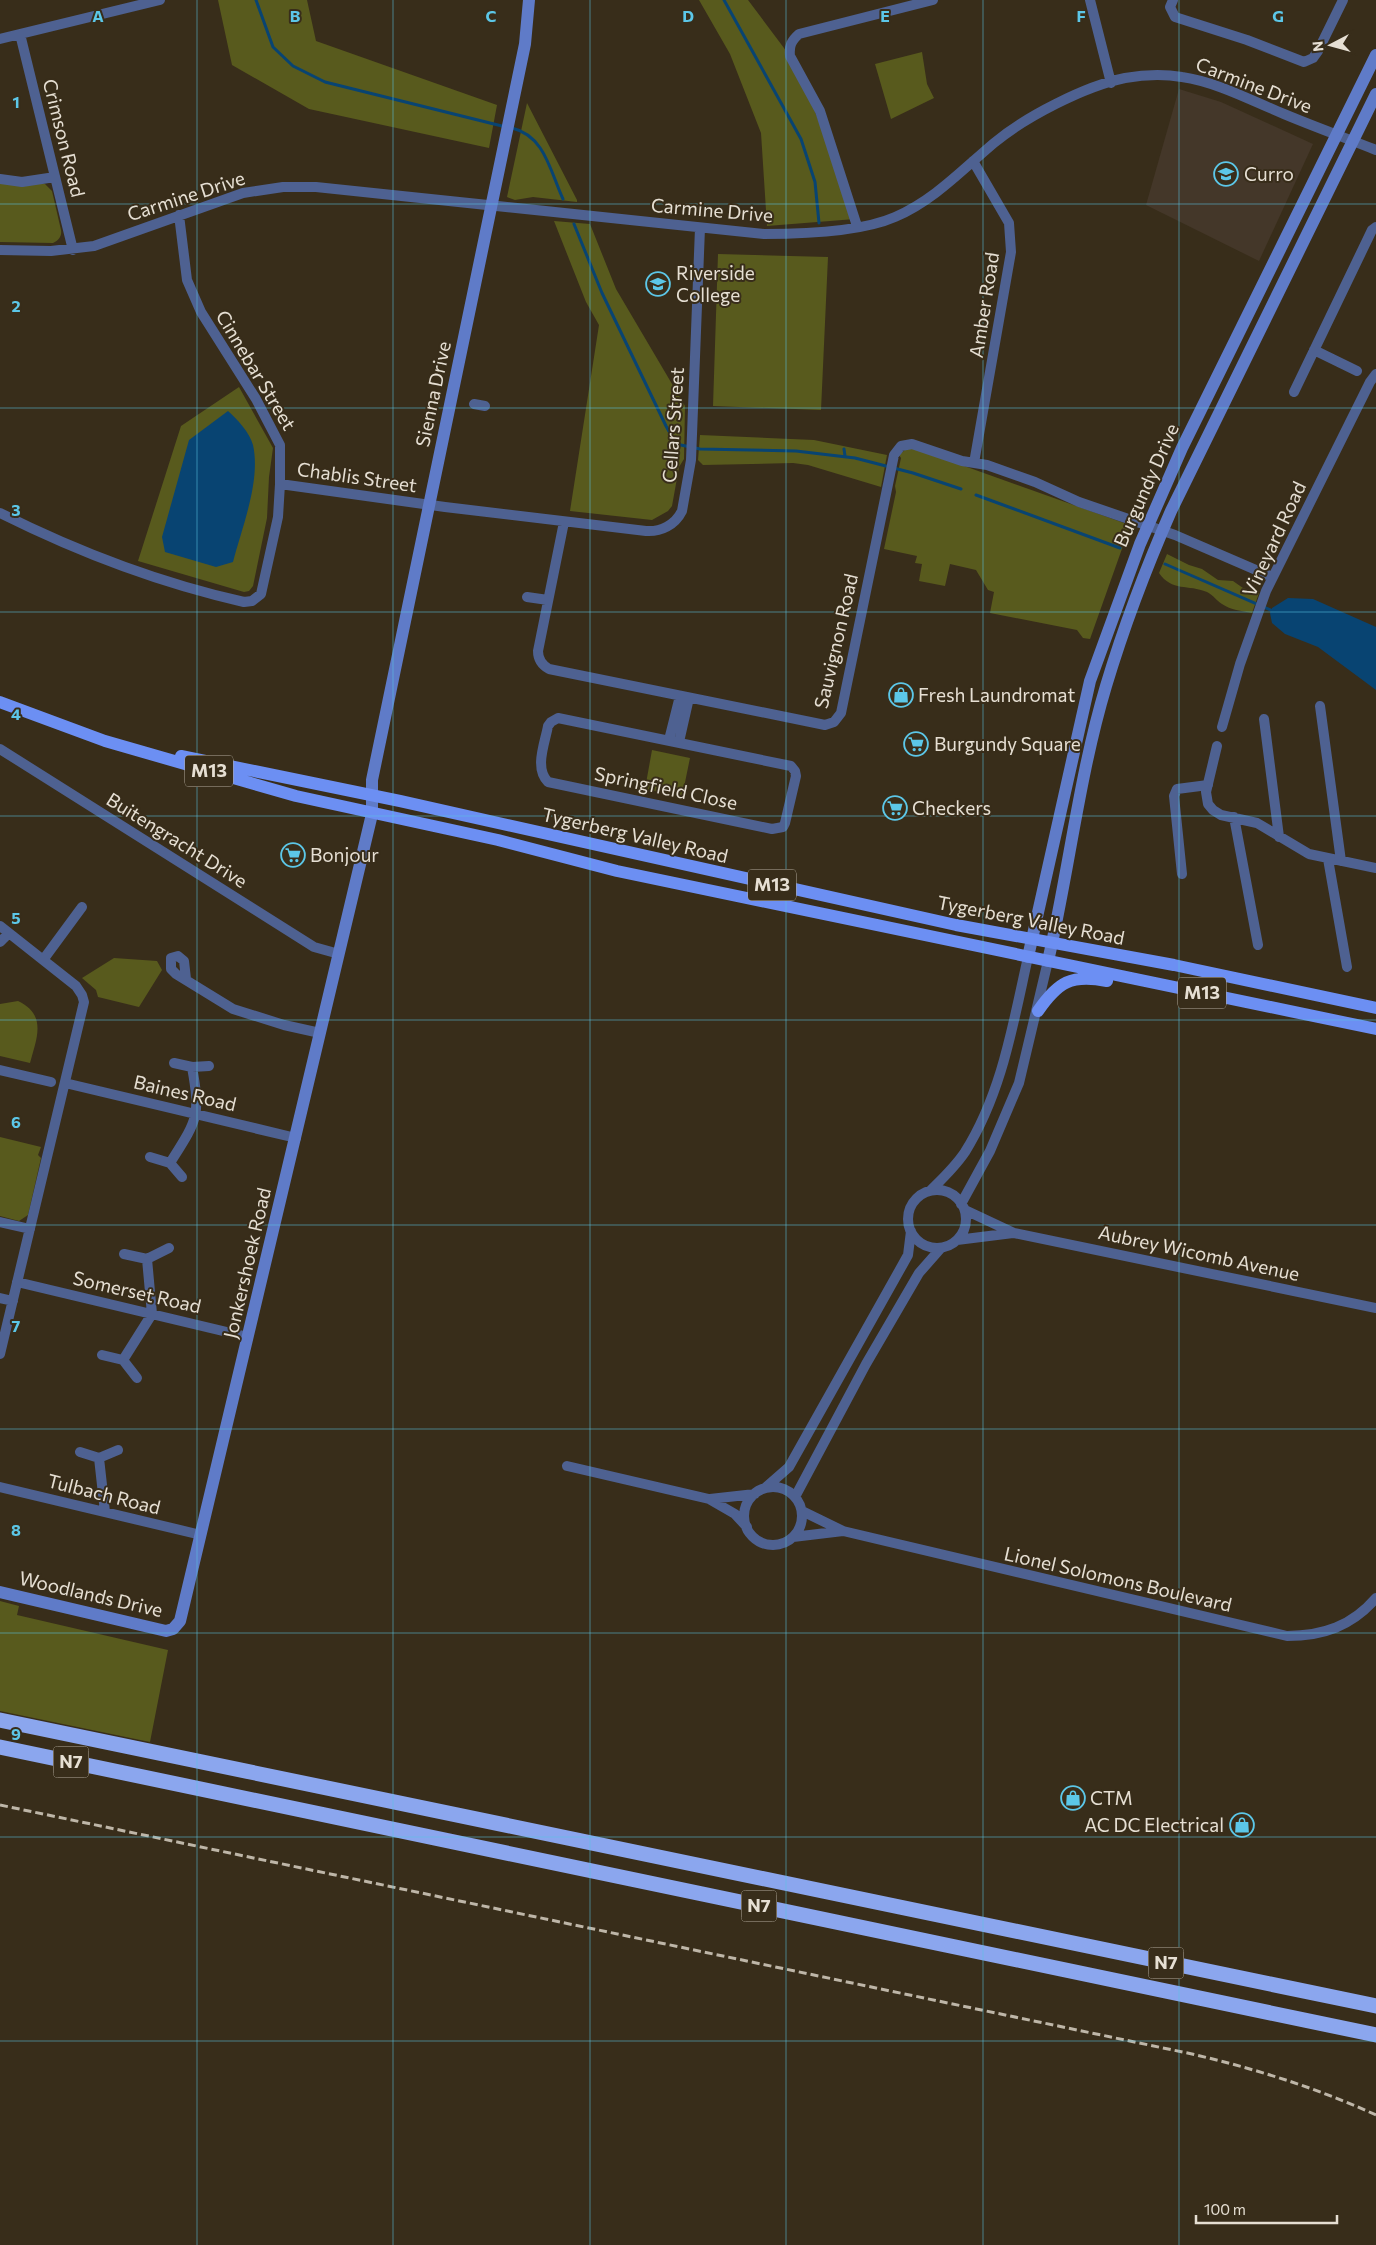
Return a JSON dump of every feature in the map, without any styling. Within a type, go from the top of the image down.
[{"type":"highway","name":"N7","points":[[0,1720],[1376,2006]]},
{"type":"highway","name":"N7","points":[[0,1747],[1376,2035]]},
{"type":"highway","points":[[1261,1982],[1376,1996]]},
{"type":"highway","points":[[1132,1984],[1376,2043]]},
{"type":"main road","name":"Sienna Drive","points":[[372,814],[372,780],[525,44],[529,0]]},
{"type":"main road","name":"Burgundy Drive","points":[[1028,957],[1090,681],[1126,579],[1147,526],[1182,448],[1376,56]]},
{"type":"main road","name":"Burgundy Drive","points":[[1048,961],[1091,744],[1106,687],[1128,619],[1162,531],[1376,94]]},
{"type":"main road","name":"Tygerberg Valley Road","points":[[0,702],[37,717],[122,746],[296,796],[498,840],[626,873],[1376,1029]]},
{"type":"main road","name":"Tygerberg Valley Road","points":[[122,746],[200,759],[1032,940],[1174,965],[1376,1008]]},
{"type":"main road","name":"Jonkershoek Road","points":[[173,1629],[180,1620],[201,1535],[372,814]]},
{"type":"main road","points":[[1038,1011],[1056,987],[1067,981],[1081,978],[1139,987],[1156,988],[1169,986]]},
{"type":"main road","name":"Woodlands Drive","points":[[0,1592],[159,1630],[173,1629]]},
{"type":"street","points":[[0,40],[159,0]]},
{"type":"street","points":[[857,226],[820,111],[790,56],[790,47],[794,39],[805,32],[933,0]]},
{"type":"street","points":[[1090,0],[1111,83]]},
{"type":"street","points":[[1173,0],[1170,7],[1175,17],[1247,40],[1304,62],[1313,58],[1318,51],[1343,0]]},
{"type":"street","name":"Crimson Road","points":[[20,34],[73,250]]},
{"type":"street","name":"Carmine Drive","points":[[0,250],[73,250],[94,246],[243,193],[295,186],[700,228],[776,234],[807,233],[857,226],[894,218],[911,208],[946,186],[996,141],[1066,99],[1111,83],[1135,77],[1182,77],[1230,91],[1376,150]]},
{"type":"street","name":"Amber Road","points":[[973,161],[1009,223],[1011,252],[974,463]]},
{"type":"street","points":[[0,179],[22,182],[55,177]]},
{"type":"street","name":"Cinnebar Street","points":[[0,513],[49,537],[108,562],[185,587],[248,602],[257,598],[263,590],[278,517],[281,453],[277,437],[256,399],[201,312],[190,286],[179,215]]},
{"type":"street","points":[[1294,392],[1372,230],[1376,227]]},
{"type":"street","name":"Cellars Street","points":[[429,505],[646,531],[661,530],[678,518],[682,511],[691,460],[700,228]]},
{"type":"street","points":[[1245,321],[1261,328]]},
{"type":"street","points":[[1314,350],[1356,371]]},
{"type":"street","name":"Vineyard Road","points":[[1222,727],[1240,664],[1272,577],[1370,382],[1376,374]]},
{"type":"street","points":[[474,404],[485,406]]},
{"type":"street","name":"Sauvignon Road","points":[[564,522],[538,651],[541,662],[546,667],[820,725],[830,725],[837,720],[842,706],[894,455],[901,446],[912,444],[962,461],[987,466],[1036,482],[1079,502],[1162,531],[1272,577]]},
{"type":"street","name":"Chablis Street","points":[[280,484],[429,505]]},
{"type":"street","points":[[527,597],[548,600]]},
{"type":"street","points":[[674,741],[685,697]]},
{"type":"street","points":[[1320,706],[1341,861]]},
{"type":"street","name":"Springfield Close","points":[[558,718],[674,741],[794,768],[796,776],[787,818],[782,827],[772,829],[548,782],[540,771],[548,726],[558,718]]},
{"type":"street","points":[[1264,719],[1279,836]]},
{"type":"street","points":[[1217,746],[1206,796],[1210,807],[1221,815],[1257,823],[1309,854],[1376,868]]},
{"type":"street","name":"Buitengracht Drive","points":[[0,749],[314,947],[339,954]]},
{"type":"street","points":[[1182,874],[1174,796],[1177,789],[1181,787],[1208,786]]},
{"type":"street","points":[[1234,817],[1258,945]]},
{"type":"street","points":[[1328,859],[1347,968]]},
{"type":"street","points":[[43,960],[82,908]]},
{"type":"street","points":[[0,926],[76,986],[82,995],[83,1008],[0,1354]]},
{"type":"street","points":[[0,942],[9,933]]},
{"type":"street","points":[[747,1527],[745,1511],[747,1503],[755,1494],[766,1488],[789,1467],[908,1255],[911,1231],[908,1221],[914,1202],[930,1191],[953,1168],[965,1152],[1003,1068],[1028,957]]},
{"type":"street","points":[[963,1207],[1005,1119],[1018,1083],[1038,1011],[1048,961]]},
{"type":"street","points":[[186,979],[233,1009],[284,1025],[320,1033]]},
{"type":"street","points":[[174,1063],[192,1067],[209,1066]]},
{"type":"street","points":[[170,1162],[192,1130],[196,1114],[197,1098],[192,1067]]},
{"type":"street","points":[[0,1070],[50,1082]]},
{"type":"street","name":"Baines Road","points":[[65,1083],[296,1138]]},
{"type":"street","points":[[150,1157],[170,1162],[182,1177]]},
{"type":"street","points":[[795,1497],[866,1364],[919,1273],[941,1248],[958,1240],[966,1224],[963,1207],[949,1193],[940,1190],[930,1191]]},
{"type":"street","name":"Aubrey Wicomb Avenue","points":[[963,1207],[1014,1233],[1376,1308]]},
{"type":"street","points":[[0,1222],[30,1229]]},
{"type":"street","points":[[911,1231],[924,1245],[941,1248]]},
{"type":"street","name":"Aubrey Wicomb Avenue","points":[[958,1240],[1014,1233]]},
{"type":"street","points":[[124,1254],[147,1259],[169,1248]]},
{"type":"street","points":[[123,1360],[152,1314],[147,1259]]},
{"type":"street","name":"Somerset Road","points":[[18,1282],[248,1337]]},
{"type":"street","points":[[0,1298],[13,1301]]},
{"type":"street","points":[[102,1355],[123,1360],[137,1378]]},
{"type":"street","points":[[80,1452],[99,1458],[118,1450]]},
{"type":"street","points":[[99,1458],[105,1512]]},
{"type":"street","points":[[567,1466],[709,1500],[735,1514],[756,1539],[764,1543],[780,1544],[794,1536],[802,1520],[802,1512],[795,1497],[781,1488],[766,1488]]},
{"type":"street","name":"Tulbach Road","points":[[0,1487],[201,1535]]},
{"type":"street","points":[[709,1500],[755,1494]]},
{"type":"street","name":"Lionel Solomons Boulevard","points":[[802,1512],[843,1531],[1286,1636],[1317,1635],[1338,1628],[1362,1613],[1376,1598]]},
{"type":"street","name":"Lionel Solomons Boulevard","points":[[794,1536],[843,1531]]},
{"type":"shaded area","points":[[218,0],[307,0],[316,41],[497,105],[489,148],[309,109],[232,65]]},
{"type":"shaded area","points":[[699,0],[748,0],[790,56],[804,82],[855,219],[767,226],[761,133],[730,54]]},
{"type":"shaded area","points":[[922,52],[927,84],[934,98],[891,119],[875,64]]},
{"type":"shaded area","name":"Curro","points":[[1179,89],[1221,102],[1313,144],[1259,261],[1146,205]]},
{"type":"shaded area","points":[[527,103],[577,202],[533,197],[515,200],[507,197]]},
{"type":"shaded area","points":[[0,183],[45,184],[52,191],[61,230],[58,239],[53,243],[0,242]]},
{"type":"shaded area","points":[[554,221],[590,224],[616,289],[685,406],[684,459],[679,467],[672,506],[668,511],[652,520],[570,511],[599,325],[586,302]]},
{"type":"shaded area","points":[[718,254],[828,257],[821,410],[713,406]]},
{"type":"shaded area","points":[[239,387],[273,448],[269,477],[267,518],[253,586],[249,591],[244,592],[138,561],[181,426]]},
{"type":"shaded area","points":[[700,435],[814,440],[887,455],[881,487],[808,465],[793,463],[703,465],[698,460]]},
{"type":"shaded area","points":[[914,448],[1124,523],[1129,529],[1090,639],[1083,638],[1077,630],[990,613],[994,592],[988,590],[976,570],[950,564],[945,586],[919,581],[922,564],[915,563],[917,556],[884,549],[896,492],[895,486],[901,458],[899,455],[906,449]]},
{"type":"shaded area","points":[[1167,554],[1202,569],[1218,580],[1233,581],[1243,588],[1259,593],[1252,613],[1225,606],[1207,592],[1169,583],[1159,573]]},
{"type":"shaded area","points":[[652,750],[690,758],[682,797],[645,789]]},
{"type":"shaded area","points":[[114,958],[157,961],[162,970],[139,1007],[98,997],[96,990],[82,978]]},
{"type":"shaded area","points":[[18,1001],[33,1013],[38,1028],[30,1063],[0,1056],[0,1004]]},
{"type":"shaded area","points":[[0,1137],[41,1147],[38,1155],[41,1158],[28,1215],[19,1221],[0,1216]]},
{"type":"shaded area","points":[[0,1601],[19,1606],[17,1615],[168,1650],[150,1742],[0,1711]]},
{"type":"water","points":[[228,411],[243,426],[251,440],[255,459],[255,474],[253,489],[233,562],[216,567],[165,552],[162,537],[189,440]]},
{"type":"water","points":[[1288,598],[1313,599],[1376,627],[1376,690],[1318,647],[1285,634],[1272,623],[1270,613],[1272,608]]},
{"type":"waterway","points":[[256,0],[273,47],[293,66],[325,82],[506,127]]},
{"type":"waterway","points":[[724,0],[801,139],[815,182],[819,223]]},
{"type":"waterway","points":[[512,128],[523,132],[539,147],[550,166],[563,199]]},
{"type":"waterway","points":[[574,224],[602,293],[676,444],[700,449],[796,451],[855,458],[913,473],[961,489]]},
{"type":"waterway","points":[[844,449],[845,456]]},
{"type":"waterway","points":[[976,495],[1120,548]]},
{"type":"waterway","points":[[1165,564],[1275,612]]},
{"type":"railway","points":[[0,1805],[1192,2054],[1286,2080],[1376,2115]]},
{"type":"place","name":"Curro","points":[[1226,174]]},
{"type":"place","name":"Riverside College","points":[[658,284]]},
{"type":"place","name":"Fresh Laundromat","points":[[901,695]]},
{"type":"place","name":"Burgundy Square","points":[[916,744]]},
{"type":"place","name":"Checkers","points":[[895,808]]},
{"type":"place","name":"Bonjour","points":[[293,855]]},
{"type":"place","name":"CTM","points":[[1073,1798]]},
{"type":"place","name":"AC DC Electrical","points":[[1242,1825]]}]
